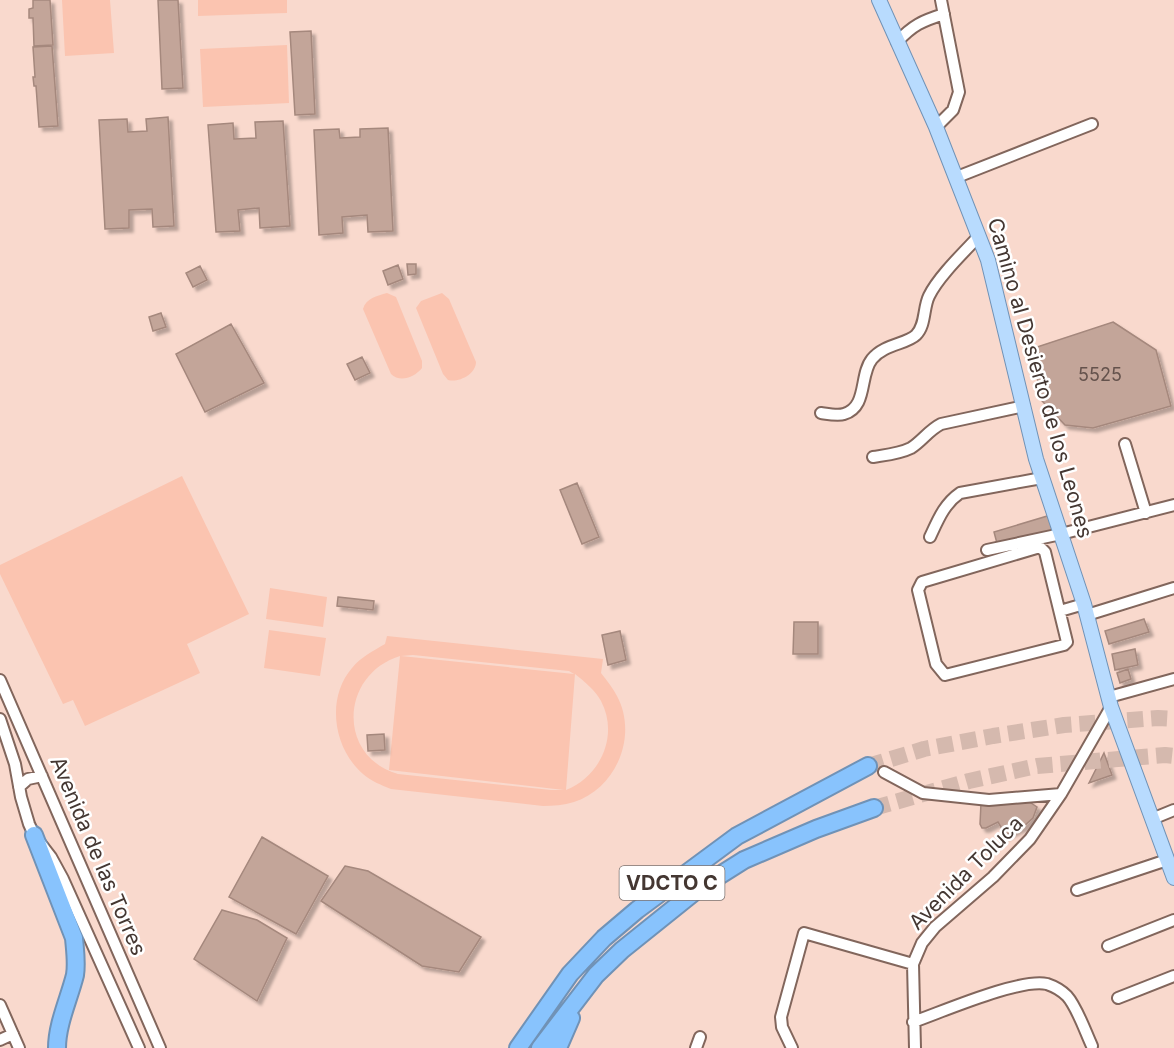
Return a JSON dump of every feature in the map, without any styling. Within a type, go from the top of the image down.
[{"type":"highway","name":"VDCTO C","points":[[518,1048],[570,974],[604,938],[637,910],[737,836],[868,766]]},
{"type":"highway","name":"VDCTO C","points":[[540,1048],[596,975],[622,950],[698,889],[744,860],[816,829],[874,808]]},
{"type":"highway","points":[[34,835],[74,938],[75,974],[57,1048]]},
{"type":"highway","points":[[558,1048],[570,1021],[572,1005]]},
{"type":"highway","points":[[61,1029],[66,1048]]},
{"type":"main road","name":"Camino al Desierto de los Leones","points":[[879,0],[957,177],[988,260],[1042,478],[1085,610],[1110,702],[1174,878]]},
{"type":"street","points":[[936,127],[953,110],[959,93],[942,0]]},
{"type":"street","points":[[897,42],[912,26],[944,14]]},
{"type":"street","points":[[957,177],[1092,124]]},
{"type":"street","points":[[821,413],[843,415],[854,409],[861,396],[868,364],[883,350],[915,336],[922,324],[929,295],[960,255],[979,236]]},
{"type":"street","points":[[873,457],[911,448],[932,429],[942,424],[1024,406]]},
{"type":"street","points":[[1125,444],[1146,513]]},
{"type":"street","points":[[930,537],[944,509],[951,499],[960,493],[1042,478]]},
{"type":"street","points":[[987,550],[1174,506]]},
{"type":"street","points":[[1040,547],[1045,552],[1060,611],[1067,639],[1064,645],[945,675],[936,664],[918,590],[922,582],[1040,547]]},
{"type":"street","points":[[1060,611],[1085,610],[1174,588]]},
{"type":"street","points":[[1110,702],[1174,679]]},
{"type":"street","name":"Avenida de las Torres","points":[[0,680],[4,700],[15,713],[160,1048]]},
{"type":"street","name":"Avenida Toluca","points":[[915,1048],[913,964],[922,943],[935,927],[993,877],[1030,839],[1061,794],[1110,702]]},
{"type":"street","points":[[0,719],[15,713]]},
{"type":"street","name":"Avenida de las Torres","points":[[0,719],[12,756],[24,810],[34,835],[51,857],[63,879],[139,1048]]},
{"type":"street","points":[[884,772],[923,792],[989,800],[1061,794]]},
{"type":"street","points":[[19,787],[27,779],[42,776]]},
{"type":"street","points":[[1152,819],[1174,810]]},
{"type":"street","points":[[1077,890],[1167,860]]},
{"type":"street","points":[[1108,946],[1174,920]]},
{"type":"street","points":[[792,1048],[782,1027],[782,1017],[804,933],[913,964]]},
{"type":"street","points":[[1118,999],[1174,976]]},
{"type":"street","points":[[913,1022],[1023,985],[1046,984],[1067,997],[1092,1046]]},
{"type":"street","points":[[0,1005],[19,1048]]},
{"type":"street","points":[[0,1040],[13,1035]]},
{"type":"street","points":[[696,1048],[700,1037]]},
{"type":"shaded area","points":[[62,0],[110,0],[114,53],[65,56]]},
{"type":"shaded area","points":[[198,0],[287,0],[287,13],[198,16]]},
{"type":"shaded area","points":[[287,45],[289,103],[203,107],[200,49]]},
{"type":"shaded area","points":[[387,293],[396,297],[422,361],[422,368],[407,378],[395,377],[391,374],[363,309],[369,300]]},
{"type":"shaded area","points":[[442,293],[449,299],[476,362],[470,374],[452,381],[443,374],[416,308],[421,301]]},
{"type":"shaded area","points":[[182,476],[249,614],[187,644],[200,673],[85,726],[73,700],[63,704],[0,574],[0,565]]},
{"type":"shaded area","points":[[270,588],[327,597],[323,627],[266,619]]},
{"type":"shaded area","points":[[269,630],[326,638],[320,676],[264,668]]},
{"type":"shaded area","points":[[387,636],[603,659],[601,673],[617,696],[623,711],[625,727],[624,743],[612,773],[589,795],[574,802],[547,806],[391,789],[373,781],[363,774],[345,751],[339,737],[336,708],[344,680],[352,668],[363,657],[385,644]],"holes":[[[413,655],[569,671],[574,674],[401,656]],[[400,656],[389,770],[378,764],[364,750],[356,734],[354,715],[357,696],[366,680],[380,666]],[[575,674],[593,690],[601,701],[606,714],[607,740],[597,765],[589,775],[566,790]],[[390,770],[564,790],[398,774]]]},
{"type":"building","points":[[33,0],[50,0],[53,45],[34,46],[33,18],[29,18],[29,9],[33,8]]},
{"type":"building","points":[[158,0],[178,0],[183,88],[162,89]]},
{"type":"building","points":[[311,31],[315,114],[295,115],[290,32]]},
{"type":"building","points":[[52,46],[58,126],[39,127],[36,86],[34,86],[33,77],[35,77],[33,47]]},
{"type":"building","points":[[168,117],[174,226],[153,227],[152,209],[129,210],[129,228],[105,229],[99,120],[127,119],[128,132],[147,131],[146,119]]},
{"type":"building","points":[[283,121],[290,226],[260,228],[259,208],[238,210],[240,231],[216,232],[208,125],[233,123],[234,139],[256,138],[255,122]]},
{"type":"building","points":[[388,128],[393,231],[368,232],[367,215],[342,217],[343,233],[319,235],[314,130],[339,129],[340,138],[360,137],[360,129]]},
{"type":"building","points":[[407,264],[416,264],[416,274],[408,275]]},
{"type":"building","points":[[398,265],[403,279],[388,285],[383,271]]},
{"type":"building","points":[[200,266],[207,280],[193,287],[186,273]]},
{"type":"building","points":[[161,313],[166,327],[153,331],[149,317]]},
{"type":"building","points":[[1113,322],[1156,350],[1171,406],[1093,428],[1065,425],[1042,401],[1031,349]]},
{"type":"building","points":[[231,324],[264,383],[205,412],[176,354]]},
{"type":"building","points":[[362,357],[370,373],[355,380],[347,364]]},
{"type":"building","points":[[577,483],[599,537],[582,544],[560,490]]},
{"type":"building","points":[[1054,514],[1059,530],[998,547],[994,532]]},
{"type":"building","points":[[338,597],[374,601],[373,610],[337,606]]},
{"type":"building","points":[[1144,619],[1149,632],[1109,644],[1105,631]]},
{"type":"building","points":[[794,622],[818,622],[818,654],[793,654]]},
{"type":"building","points":[[620,631],[626,660],[608,665],[602,635]]},
{"type":"building","points":[[1135,649],[1138,665],[1115,670],[1112,654]]},
{"type":"building","points":[[1128,669],[1131,679],[1120,683],[1117,673]]},
{"type":"building","points":[[384,734],[385,750],[368,751],[367,735]]},
{"type":"building","points":[[1104,753],[1112,775],[1089,783]]},
{"type":"building","points":[[1028,801],[1037,807],[1033,818],[1024,826],[998,839],[997,837],[1004,832],[998,822],[982,828],[980,824],[981,803]]},
{"type":"building","points":[[262,837],[328,876],[296,934],[229,897]]},
{"type":"building","points":[[345,866],[368,871],[481,937],[459,972],[422,966],[321,901]]},
{"type":"building","points":[[222,910],[257,920],[287,938],[257,1001],[194,959]]},
{"type":"tunnel","points":[[868,766],[924,749],[1064,725],[1158,718],[1174,719]]},
{"type":"tunnel","points":[[874,808],[969,781],[1037,766],[1174,756]]}]
